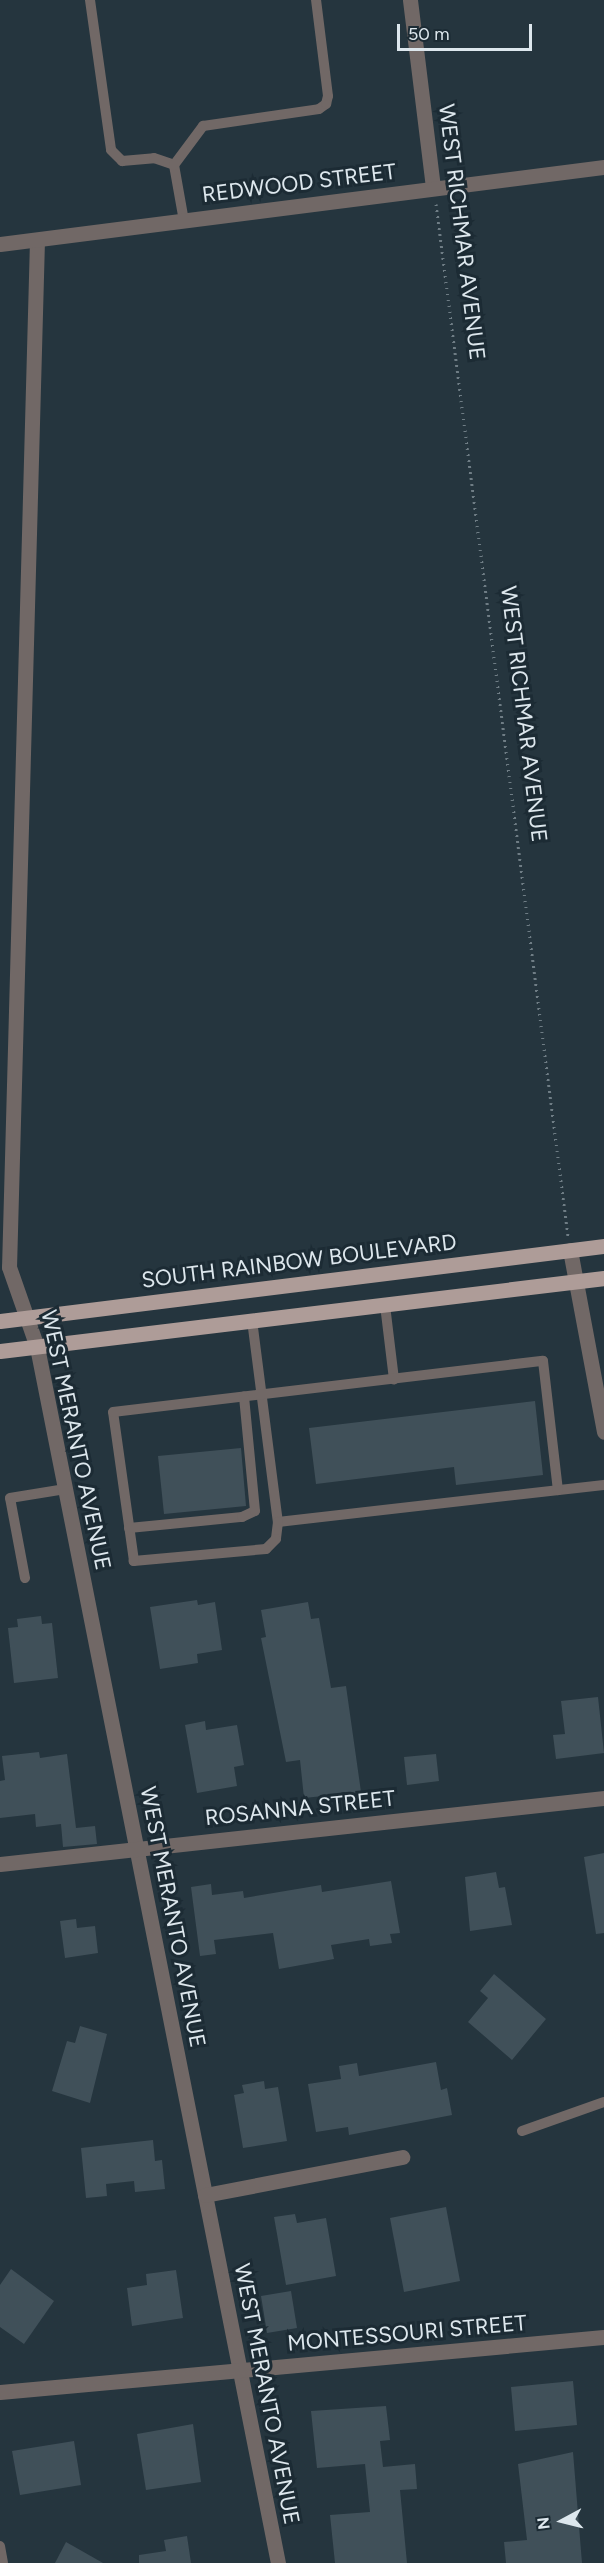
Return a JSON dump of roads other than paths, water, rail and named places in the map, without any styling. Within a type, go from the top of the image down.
[{"type":"main road","name":"SOUTH RAINBOW BOULEVARD","points":[[0,1321],[604,1246]]},
{"type":"main road","points":[[0,1351],[604,1278]]},
{"type":"street","name":"WEST RICHMAR AVENUE","points":[[410,0],[434,188]]},
{"type":"street","name":"REDWOOD STREET","points":[[0,244],[604,167]]},
{"type":"street","name":"WEST MERANTO AVENUE","points":[[37,240],[9,1267],[29,1317],[37,1347],[278,2563]]},
{"type":"street","points":[[570,1250],[604,1432]]},
{"type":"street","name":"ROSANNA STREET","points":[[0,1864],[604,1798]]},
{"type":"street","points":[[205,2195],[402,2157]]},
{"type":"street","name":"MONTESSOURI STREET","points":[[0,2392],[604,2337]]},
{"type":"lane","points":[[90,0],[111,150],[122,161],[154,158],[174,165]]},
{"type":"lane","points":[[184,221],[174,165],[203,126],[320,109],[326,104],[328,96],[316,0]]},
{"type":"lane","points":[[385,1305],[394,1379]]},
{"type":"lane","points":[[252,1320],[262,1395],[279,1522],[276,1539],[266,1549],[134,1561],[113,1412],[262,1395],[543,1361],[558,1490]]},
{"type":"lane","points":[[129,1528],[242,1516],[255,1511],[244,1397]]},
{"type":"lane","points":[[279,1522],[604,1485]]},
{"type":"lane","points":[[25,1578],[5,1499],[65,1489]]},
{"type":"lane","points":[[522,2131],[604,2102]]},
{"type":"lane","points":[[0,2547],[3,2563]]}]
